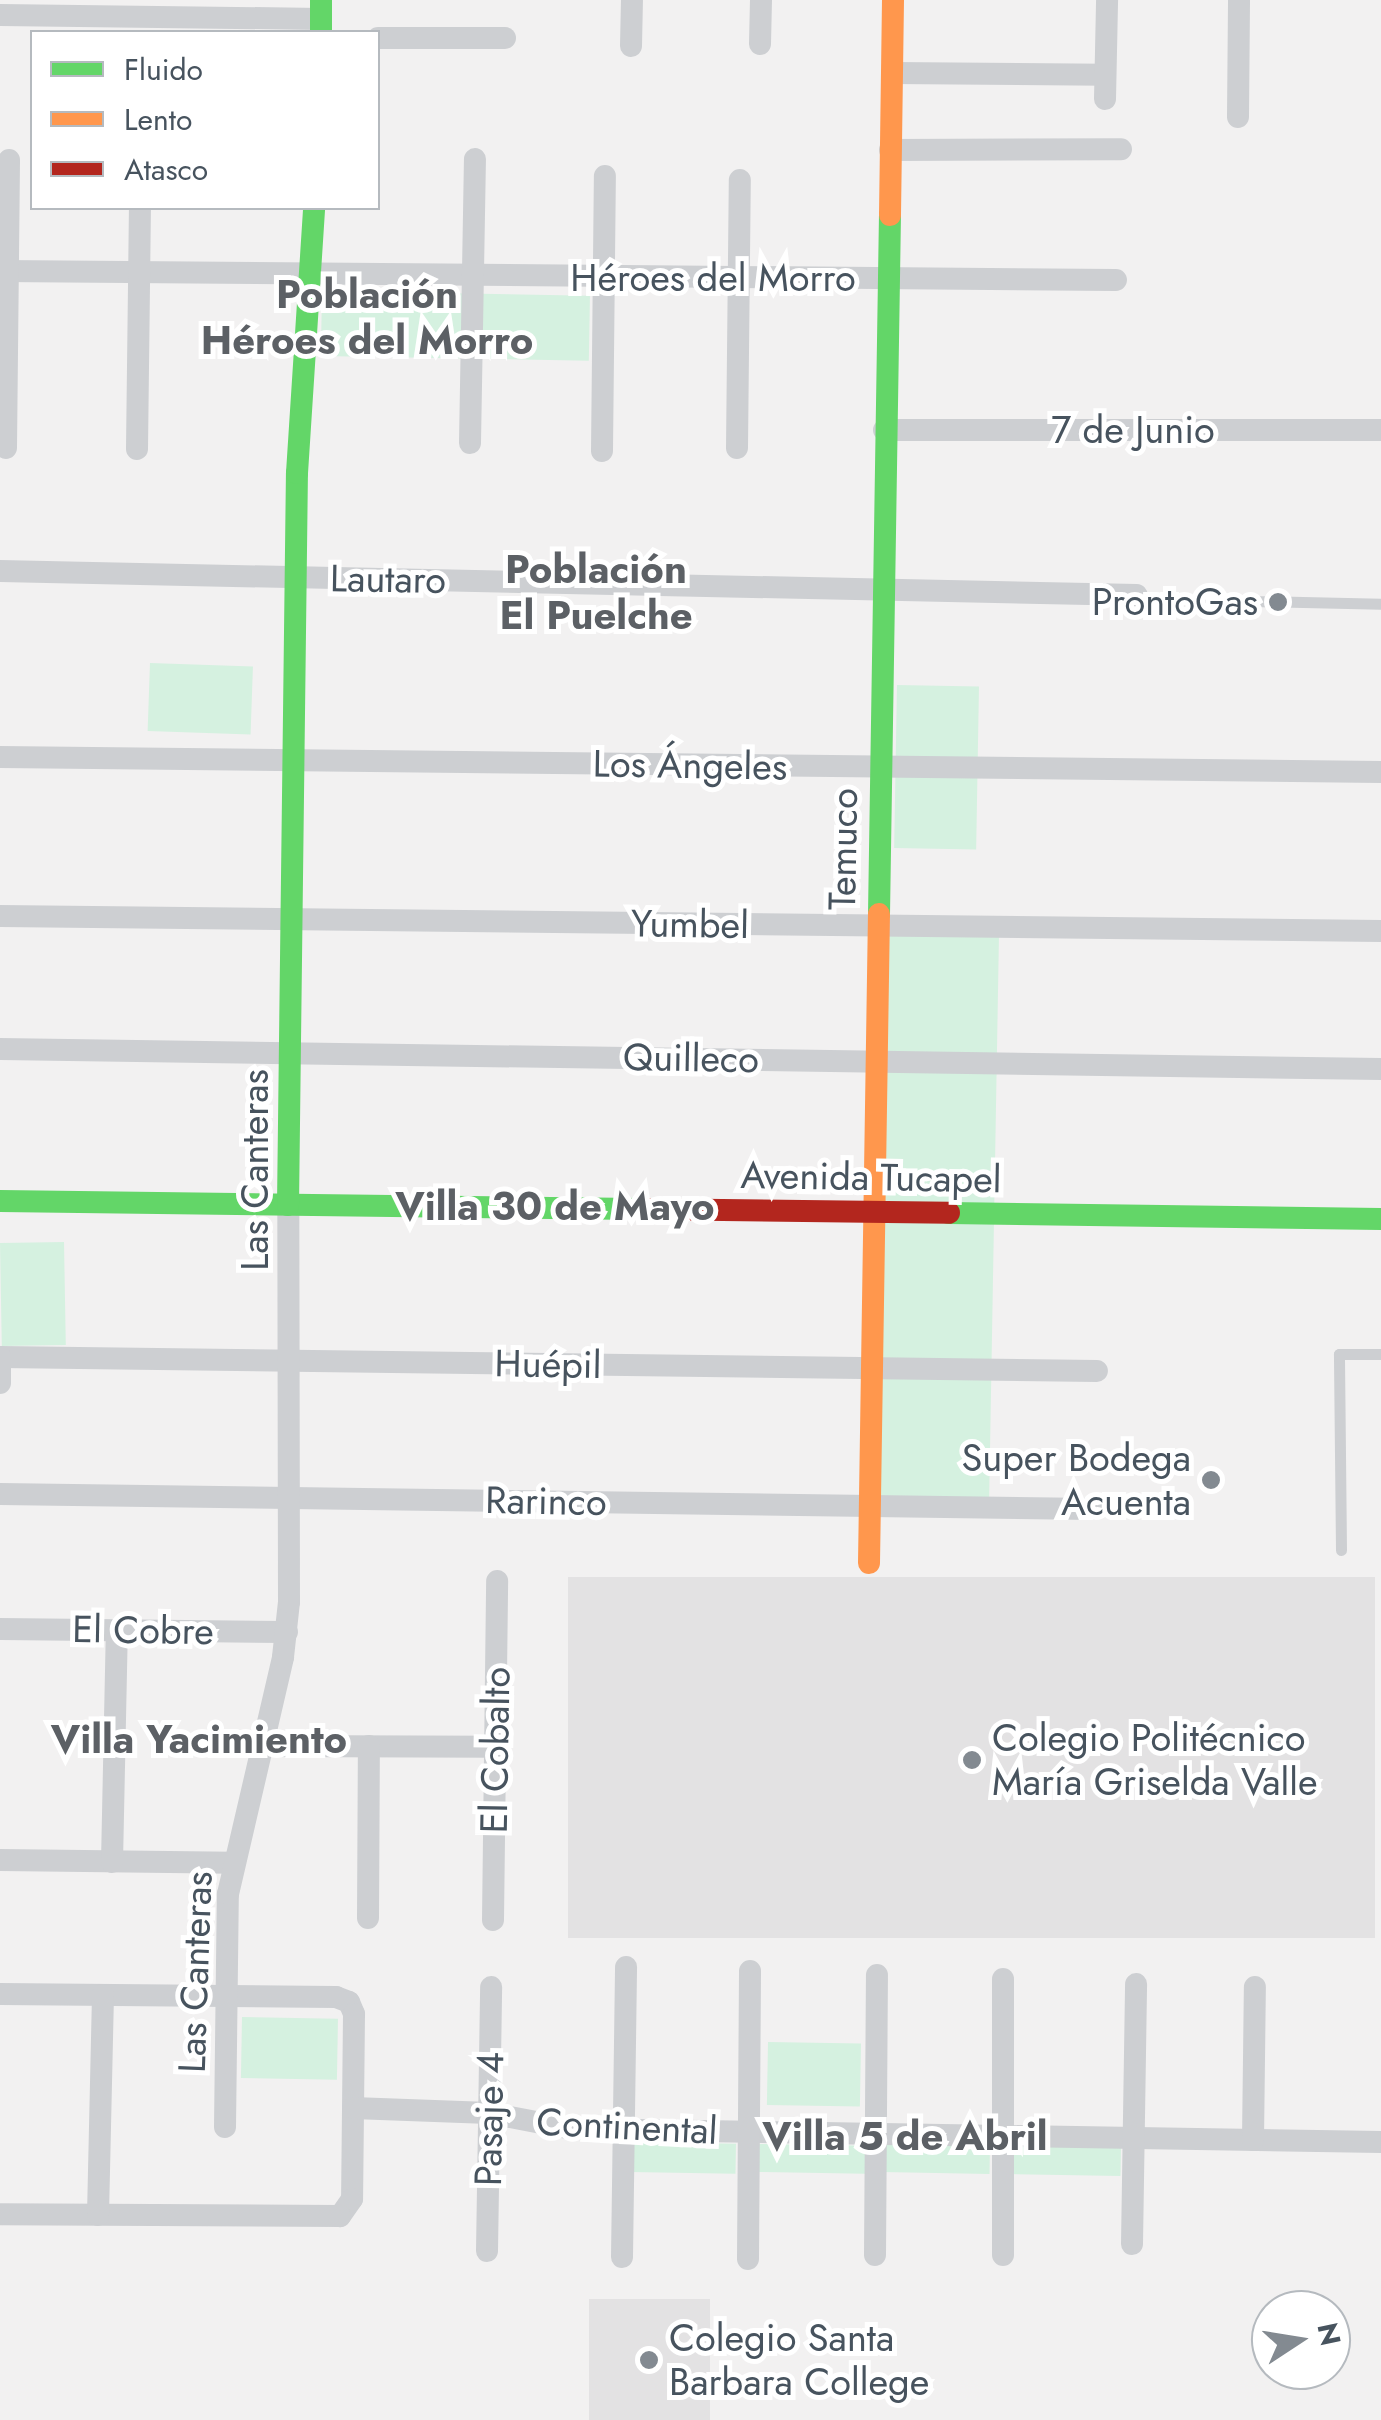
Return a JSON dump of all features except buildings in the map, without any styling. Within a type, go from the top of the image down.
[{"type":"street","points":[[631,46],[632,0]]},
{"type":"street","points":[[760,44],[761,0]]},
{"type":"street","name":"Temuco","points":[[869,1563],[881,590],[894,0]]},
{"type":"street","points":[[1105,99],[1107,0]]},
{"type":"street","points":[[1238,117],[1240,0]]},
{"type":"street","points":[[0,15],[103,8],[321,17]]},
{"type":"street","points":[[380,38],[505,38]]},
{"type":"street","points":[[892,73],[1105,74]]},
{"type":"street","points":[[890,143],[1122,150]]},
{"type":"street","points":[[470,443],[475,158]]},
{"type":"street","points":[[6,448],[4,272],[9,160]]},
{"type":"street","points":[[602,451],[605,176]]},
{"type":"street","points":[[737,448],[740,180]]},
{"type":"street","points":[[137,448],[140,210]]},
{"type":"street","name":"Las Canteras","points":[[225,2127],[232,1864],[287,1632],[296,577],[314,210]]},
{"type":"street","points":[[4,272],[310,275]]},
{"type":"street","name":"Héroes del Morro","points":[[310,275],[1116,280]]},
{"type":"street","name":"7 de Junio","points":[[884,430],[1381,430]]},
{"type":"street","name":"Lautaro","points":[[0,570],[1136,595]]},
{"type":"street","name":"Los Ángeles","points":[[0,757],[1381,772]]},
{"type":"street","name":"Yumbel","points":[[0,916],[1381,930]]},
{"type":"street","name":"Quilleco","points":[[0,1048],[1381,1069]]},
{"type":"street","name":"Avenida Tucapel","points":[[0,1201],[1381,1219]]},
{"type":"street","points":[[0,1357],[0,1383]]},
{"type":"street","name":"Huépil","points":[[0,1357],[1097,1372]]},
{"type":"street","name":"Rarinco","points":[[0,1494],[1092,1510]]},
{"type":"street","name":"El Cobalto","points":[[493,1920],[497,1581]]},
{"type":"street","name":"El Cobre","points":[[0,1629],[287,1632]]},
{"type":"street","points":[[112,1862],[117,1630]]},
{"type":"street","points":[[263,1746],[495,1747]]},
{"type":"street","points":[[368,1918],[369,1746]]},
{"type":"street","points":[[0,1860],[232,1864]]},
{"type":"street","points":[[622,2257],[626,1967]]},
{"type":"street","points":[[748,2259],[750,1970]]},
{"type":"street","points":[[875,2256],[877,1974]]},
{"type":"street","points":[[1003,1979],[1003,2255]]},
{"type":"street","points":[[1132,2244],[1136,1984]]},
{"type":"street","points":[[1253,2140],[1255,1987]]},
{"type":"street","name":"Pasaje 4","points":[[486,2252],[491,1988]]},
{"type":"street","points":[[0,1994],[336,1997],[349,2002],[354,2014],[352,2199],[347,2212],[333,2217],[0,2214]]},
{"type":"street","points":[[98,2215],[103,1995]]},
{"type":"street","name":"Continental","points":[[353,2108],[489,2113],[557,2128],[1381,2142]]},
{"type":"lane","points":[[1210,600],[1381,604]]},
{"type":"lane","points":[[1341,1550],[1338,1354],[1381,1354]]},
{"type":"shaded area","name":"Colegio Politécnico María Griselda Valle","points":[[568,1577],[1375,1577],[1375,1938],[568,1938]]},
{"type":"shaded area","name":"Colegio Santa Barbara College","points":[[589,2299],[710,2299],[710,2420],[589,2420]]},
{"type":"green space","points":[[322,291],[590,296],[589,361],[321,356]]},
{"type":"green space","points":[[150,663],[253,667],[251,735],[148,731]]},
{"type":"green space","points":[[897,685],[979,686],[976,849],[894,848]]},
{"type":"green space","points":[[881,933],[999,935],[989,1499],[871,1497]]},
{"type":"green space","points":[[64,1242],[66,1345],[2,1346],[0,1243]]},
{"type":"green space","points":[[242,2017],[338,2019],[337,2080],[241,2078]]},
{"type":"green space","points":[[768,2042],[861,2044],[860,2107],[767,2105]]},
{"type":"green space","points":[[630,2142],[736,2144],[735,2174],[629,2172]]},
{"type":"green space","points":[[759,2144],[866,2146],[865,2174],[759,2172]]},
{"type":"green space","points":[[882,2144],[990,2146],[989,2174],[882,2172]]},
{"type":"green space","points":[[1008,2144],[1121,2146],[1120,2176],[1007,2174]]},
{"type":"traffic: fast","points":[[321,0],[321,30]]},
{"type":"traffic: fast","points":[[288,1205],[297,473],[314,210]]},
{"type":"traffic: fast","points":[[879,914],[890,215]]},
{"type":"traffic: fast","points":[[0,1201],[639,1209]]},
{"type":"traffic: fast","points":[[949,1213],[1381,1219]]},
{"type":"traffic: slow","points":[[890,215],[893,0]]},
{"type":"traffic: slow","points":[[869,1563],[879,914]]},
{"type":"traffic: jam","points":[[639,1209],[949,1213]]},
{"type":"place","name":"ProntoGas","points":[[1278,602]]},
{"type":"place","name":"Super Bodega Acuenta","points":[[1211,1480]]},
{"type":"place","name":"Colegio Politécnico María Griselda Valle","points":[[972,1760]]},
{"type":"place","name":"Colegio Santa Barbara College","points":[[649,2360]]},
{"type":"district","name":"Población Héroes del Morro","points":[[367,317]]},
{"type":"district","name":"Población El Puelche","points":[[596,592]]},
{"type":"district","name":"Villa 30 de Mayo","points":[[555,1206]]},
{"type":"district","name":"Villa Yacimiento","points":[[199,1739]]},
{"type":"district","name":"Villa 5 de Abril","points":[[905,2136]]}]
